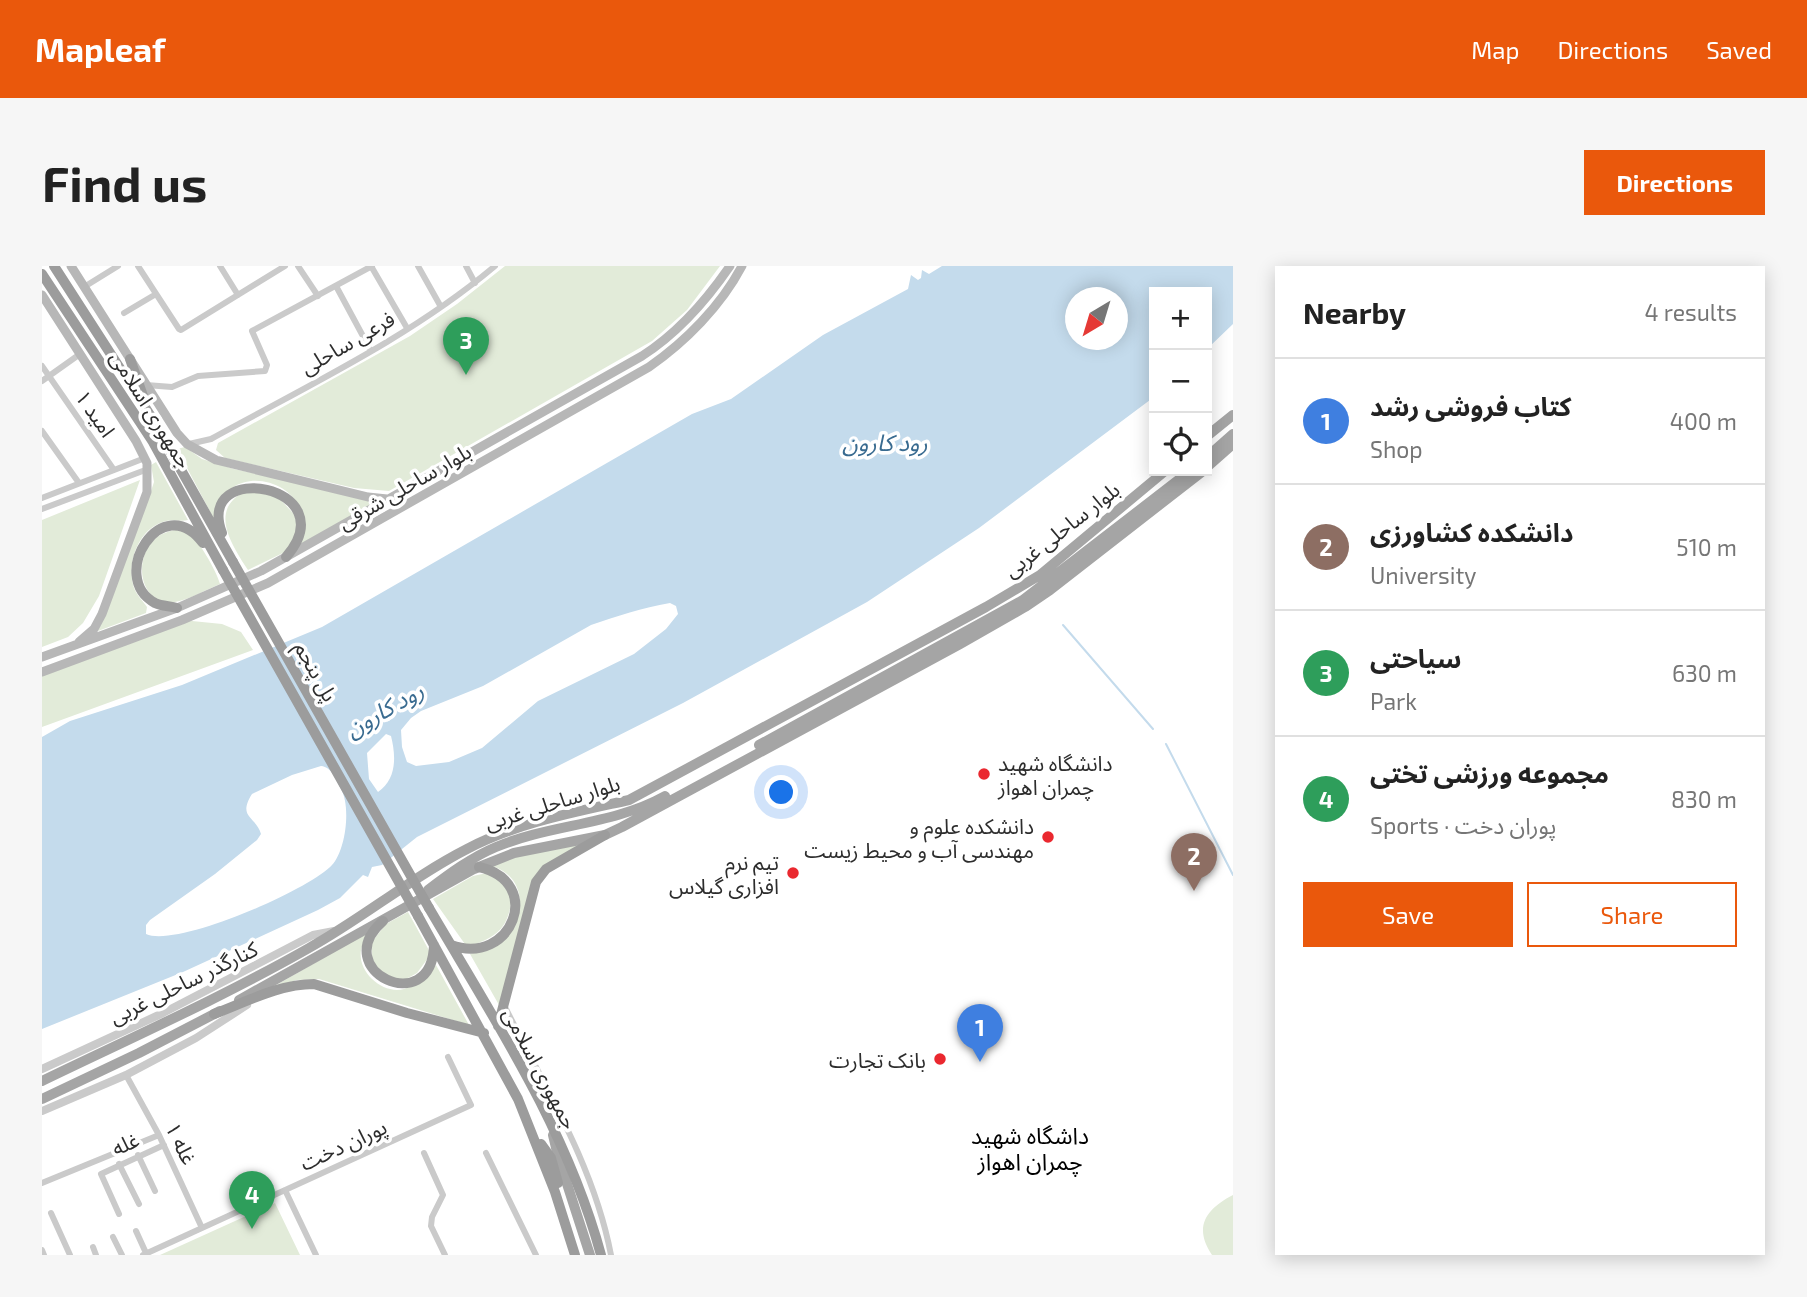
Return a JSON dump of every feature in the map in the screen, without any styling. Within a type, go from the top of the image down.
[{"type":"highway","name":"جمهوری اسلامی","points":[[57,268],[150,415],[233,562]]},
{"type":"highway","name":"جمهوری اسلامی","points":[[42,274],[47,292],[153,442],[223,570]]},
{"type":"highway","points":[[42,282],[47,292]]},
{"type":"highway","points":[[130,359],[150,415]]},
{"type":"highway","points":[[233,562],[219,524],[219,514],[227,497],[246,488],[257,487],[281,494],[292,503],[298,513],[298,540],[286,557]]},
{"type":"highway","points":[[177,607],[153,602],[140,588],[137,579],[139,554],[155,532],[175,525],[195,532],[223,570]]},
{"type":"highway","name":"پل پنجم","points":[[233,562],[429,908]]},
{"type":"highway","name":"پل پنجم","points":[[223,570],[418,916]]},
{"type":"highway","points":[[498,1026],[536,882],[546,869],[605,835]]},
{"type":"highway","points":[[451,945],[476,950],[490,946],[506,933],[515,914],[516,902],[504,877],[479,867]]},
{"type":"highway","name":"جمهوری اسلامی","points":[[429,908],[550,1120],[580,1187],[601,1255]]},
{"type":"highway","name":"جمهوری اسلامی","points":[[418,916],[484,1033],[530,1127],[575,1255]]},
{"type":"highway","points":[[383,921],[374,929],[368,940],[367,952],[376,974],[386,981],[410,983],[421,978],[434,957],[434,945]]},
{"type":"highway","points":[[214,1014],[270,992],[299,984],[314,984],[407,1013],[484,1033]]},
{"type":"highway","points":[[530,1127],[551,1158],[581,1255]]},
{"type":"main road","points":[[71,266],[177,433],[187,444],[216,460],[368,497],[389,499]]},
{"type":"main road","name":"بلوار ساحلی شرقی","points":[[42,657],[229,586],[399,494],[661,344],[698,307],[730,266]]},
{"type":"main road","name":"بلوار ساحلی شرقی","points":[[42,672],[235,599],[293,569],[668,354],[706,314],[742,266]]},
{"type":"main road","points":[[47,292],[80,354],[145,458],[148,468],[147,492],[102,614],[94,629],[76,645]]},
{"type":"main road","points":[[103,390],[125,400]]},
{"type":"main road","points":[[1212,432],[1233,415]]},
{"type":"main road","points":[[1212,453],[1233,434]]},
{"type":"main road","name":"بلوار ساحلی غربی","points":[[1212,463],[1233,444]]},
{"type":"main road","name":"بلوار ساحلی غربی","points":[[42,1081],[179,1016],[341,930],[467,849],[517,829],[629,800],[986,607],[1040,575],[1159,476]]},
{"type":"main road","name":"بلوار ساحلی غربی","points":[[400,912],[441,880],[496,847],[614,818],[660,799],[971,629],[1046,584],[1184,476]]},
{"type":"main road","name":"بلوار ساحلی غربی","points":[[42,1099],[214,1014],[479,867],[536,848],[605,835],[1025,607],[1196,476]]},
{"type":"main road","points":[[399,494],[405,505]]},
{"type":"main road","points":[[129,1038],[129,1049],[139,1053]]},
{"type":"main road","points":[[90,1058],[97,1059],[99,1063],[97,1073]]},
{"type":"main road","points":[[550,1120],[558,1156],[590,1255]]},
{"type":"street","points":[[84,287],[118,266]]},
{"type":"street","points":[[138,266],[181,330],[285,266]]},
{"type":"street","points":[[220,266],[238,295]]},
{"type":"street","points":[[298,266],[318,296]]},
{"type":"street","points":[[146,385],[172,387],[198,376],[265,371],[267,365],[252,331],[371,266],[407,328]]},
{"type":"street","points":[[418,266],[441,307]]},
{"type":"street","points":[[466,266],[475,283]]},
{"type":"street","name":"فرعی ساحلی","points":[[187,444],[211,439],[371,351],[441,307],[495,266]]},
{"type":"street","points":[[336,286],[371,351]]},
{"type":"street","points":[[124,313],[156,294]]},
{"type":"street","points":[[42,381],[80,354]]},
{"type":"street","name":"امید ۱","points":[[42,366],[114,470]]},
{"type":"street","points":[[42,431],[79,483]]},
{"type":"street","points":[[211,439],[210,447],[216,460]]},
{"type":"street","points":[[50,506],[43,497],[145,458]]},
{"type":"street","points":[[42,509],[148,468]]},
{"type":"street","name":"کنارگذر ساحلی غربی","points":[[42,1069],[163,1013],[313,935],[341,930]]},
{"type":"street","points":[[42,1111],[126,1075],[196,1038],[270,992]]},
{"type":"street","points":[[503,1004],[552,1096],[583,1165],[607,1232],[611,1255]]},
{"type":"street","name":"پوران دخت","points":[[145,1254],[471,1105],[448,1057]]},
{"type":"street","name":"غله ۱","points":[[126,1075],[164,1145],[202,1228]]},
{"type":"street","points":[[42,1183],[159,1135]]},
{"type":"street","name":"غله","points":[[119,1214],[101,1174],[164,1145]]},
{"type":"street","points":[[424,1153],[443,1195],[432,1217],[431,1226],[445,1255]]},
{"type":"street","points":[[486,1153],[536,1255]]},
{"type":"street","points":[[138,1155],[155,1191]]},
{"type":"street","points":[[119,1164],[139,1205]]},
{"type":"street","points":[[285,1190],[316,1255]]},
{"type":"street","points":[[51,1213],[70,1255]]},
{"type":"street","points":[[136,1231],[145,1254]]},
{"type":"street","points":[[113,1237],[122,1255]]},
{"type":"street","points":[[93,1247],[96,1255]]},
{"type":"street","points":[[42,1250],[44,1255]]},
{"type":"green space","points":[[505,266],[720,266],[687,310],[652,341],[389,491],[354,488],[225,458],[216,450],[218,443],[410,336],[457,304]]},
{"type":"green space","points":[[185,447],[202,459],[234,469],[380,501],[300,546],[304,524],[299,506],[287,492],[271,483],[254,481],[236,485],[222,498],[214,519],[177,449]]},
{"type":"green space","points":[[156,462],[188,520],[169,520],[157,524],[149,530],[138,546],[132,565],[133,584],[147,607],[146,613],[98,631],[150,494],[154,482],[151,465]]},
{"type":"green space","points":[[140,480],[99,596],[83,623],[68,637],[42,647],[42,520]]},
{"type":"green space","points":[[246,491],[276,495],[294,514],[297,525],[294,540],[285,552],[248,570],[230,538],[225,517],[234,498]]},
{"type":"green space","points":[[174,530],[186,531],[196,540],[211,563],[220,584],[180,601],[163,602],[147,590],[142,569],[148,548],[155,539]]},
{"type":"green space","points":[[182,620],[222,624],[241,632],[253,650],[42,727],[42,672]]},
{"type":"green space","points":[[587,843],[540,870],[499,1005],[470,954],[491,948],[520,903],[518,889],[511,878],[488,865],[511,857]]},
{"type":"green space","points":[[487,873],[497,876],[512,895],[508,916],[494,935],[467,947],[433,899],[473,876]]},
{"type":"green space","points":[[408,912],[431,954],[417,973],[401,982],[373,968],[371,943],[386,924]]},
{"type":"green space","points":[[372,930],[362,947],[361,958],[367,974],[373,980],[388,989],[404,989],[417,982],[436,965],[469,1025],[319,979],[296,980],[266,991]]},
{"type":"green space","points":[[1233,1195],[1233,1255],[1212,1255],[1203,1236],[1205,1220],[1216,1206]]},
{"type":"green space","points":[[275,1203],[300,1255],[160,1255]]},
{"type":"water","name":"رود کارون","points":[[942,266],[1233,266],[1233,324],[1212,344],[1212,287],[1149,287],[1149,401],[979,528],[867,602],[683,703],[417,837],[382,865],[372,867],[368,877],[363,875],[340,898],[318,910],[183,972],[42,1029],[42,737],[70,721],[182,685],[322,627],[692,414],[731,399],[823,335],[908,289],[911,275],[918,280],[922,270],[929,274]],"holes":[[[670,603],[676,606],[678,614],[666,629],[634,654],[538,701],[482,748],[449,762],[416,766],[407,762],[402,747],[401,730],[421,711],[483,686],[591,625]],[[386,734],[391,736],[394,767],[389,781],[378,792],[369,779],[367,753]],[[321,766],[333,774],[346,806],[344,839],[332,865],[298,888],[242,914],[185,933],[162,936],[146,934],[146,925],[150,920],[257,840],[261,834],[259,828],[246,808],[252,794],[292,775]]]},
{"type":"waterway","points":[[1063,625],[1153,729]]},
{"type":"waterway","points":[[1166,744],[1233,875]]},
{"type":"place","name":"سیاحتی","points":[[466,375]]},
{"type":"place","name":"دانشگاه شهید چمران اهواز","points":[[984,774]]},
{"type":"place","name":"دانشکده علوم و مهندسی آب و محیط زیست","points":[[1048,837]]},
{"type":"place","name":"تیم نرم افزاری گیلاس","points":[[793,873]]},
{"type":"place","name":"دانشکده کشاورزی","points":[[1194,891]]},
{"type":"place","name":"بانک تجارت","points":[[940,1059]]},
{"type":"place","name":"کتاب فروشی رشد","points":[[980,1062]]},
{"type":"place","name":"مجموعه ورزشی تختی","points":[[252,1229]]},
{"type":"district","name":"داشگاه شهید چمران اهواز","points":[[1030,1148]]}]
